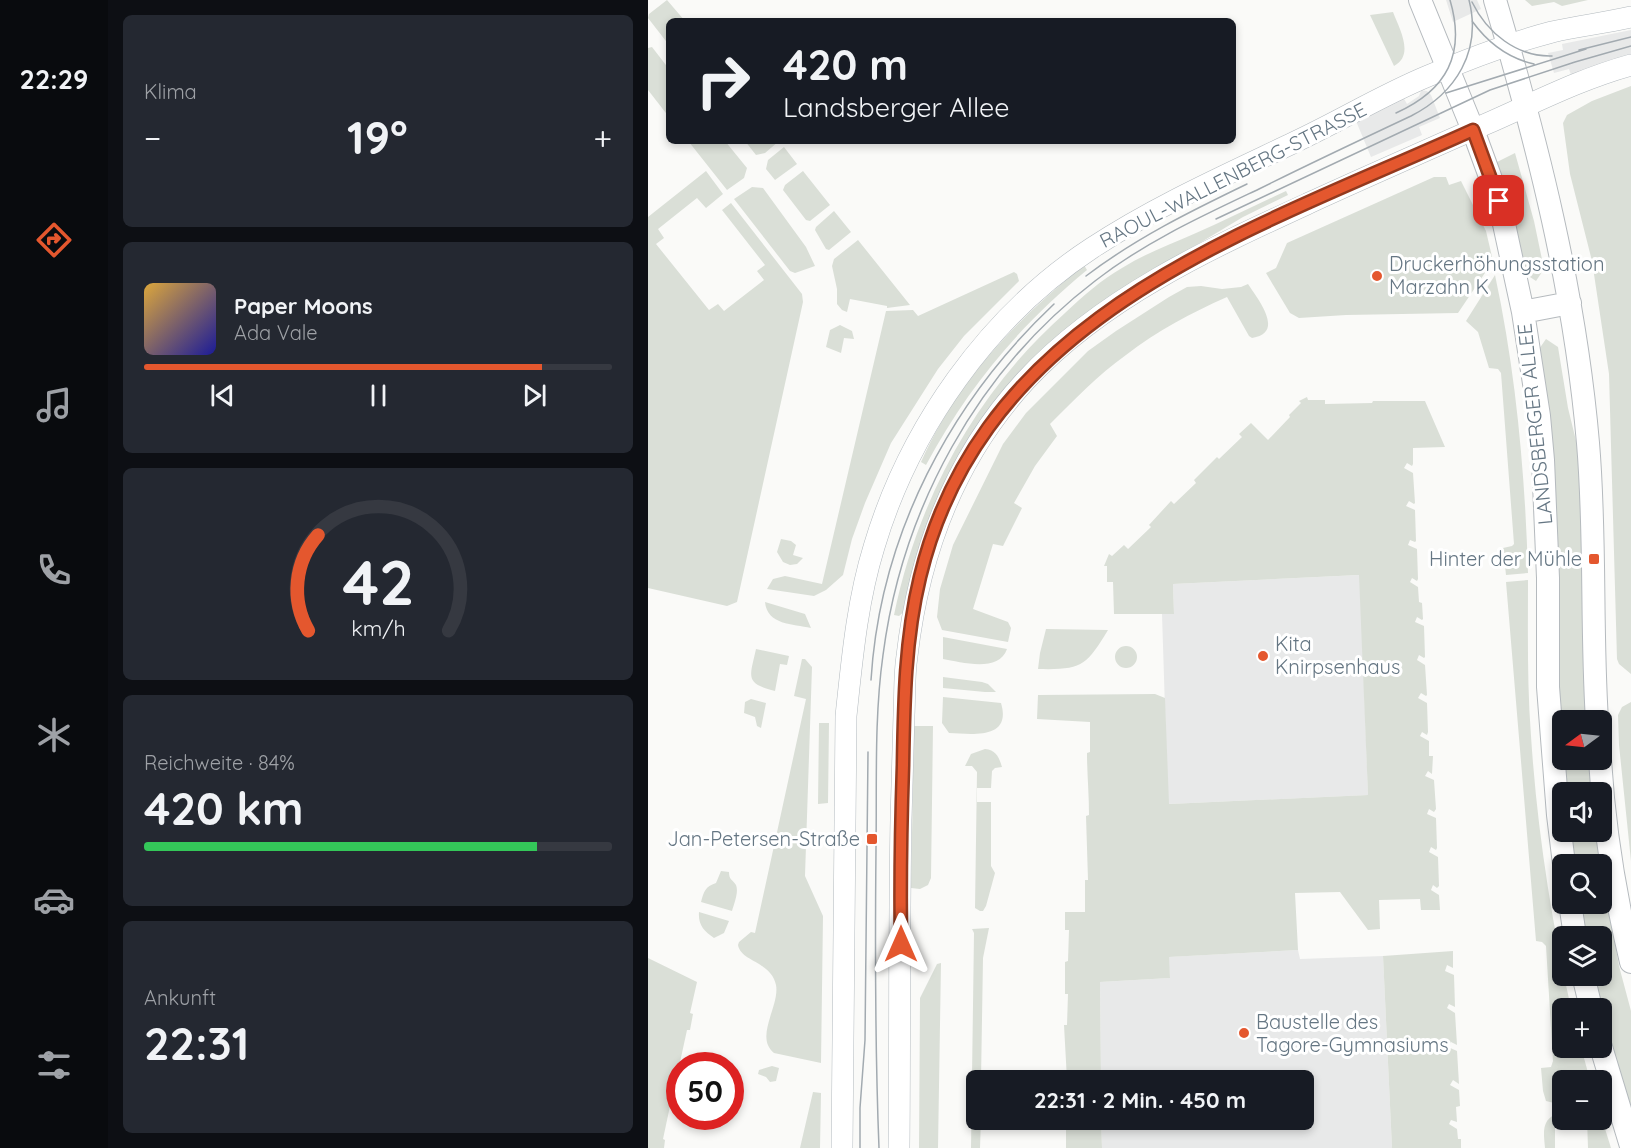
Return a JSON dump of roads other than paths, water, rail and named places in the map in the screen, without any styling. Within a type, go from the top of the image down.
[{"type":"main road","name":"LANDSBERGER ALLEE","points":[[1420,0],[1499,201],[1532,364],[1543,460],[1548,578],[1548,687],[1563,854]]},
{"type":"main road","points":[[1495,0],[1544,179],[1570,303],[1584,402],[1591,482],[1597,710]]},
{"type":"main road","name":"RAOUL-WALLENBERG-STRASSE","points":[[842,1148],[846,728],[854,646],[873,549],[893,492],[924,428],[947,393],[976,354],[1003,324],[1047,283],[1091,248],[1143,217],[1406,85],[1447,68],[1553,32],[1631,17]]},
{"type":"main road","points":[[899,1148],[901,856],[906,660],[916,594],[931,539],[944,506],[965,465],[990,424],[1026,381],[1066,342],[1110,309],[1151,283],[1218,246],[1341,188],[1568,87],[1631,65]]},
{"type":"main road","points":[[1523,312],[1570,303]]},
{"type":"main road","points":[[1601,770],[1603,808],[1619,911],[1631,962]]},
{"type":"main road","points":[[1604,1058],[1631,1146]]},
{"type":"tram line","points":[[1396,113],[1414,104],[1428,93],[1440,81],[1448,68],[1455,37],[1450,0]]},
{"type":"tram line","points":[[879,1148],[875,924],[876,752],[880,679],[893,601],[908,548],[927,496],[952,447],[981,400],[1015,357],[1053,317],[1114,267],[1195,220],[1411,116],[1427,107],[1441,95],[1453,83],[1468,53],[1472,36],[1469,0]]},
{"type":"tram line","points":[[1472,2],[1486,24],[1504,41],[1527,52],[1552,56]]},
{"type":"tram line","points":[[1472,21],[1485,36],[1507,54],[1534,64]]},
{"type":"tram line","points":[[1579,50],[1631,37]]},
{"type":"tram line","points":[[1216,219],[1490,90],[1631,46]]},
{"type":"tram line","points":[[1446,93],[1586,49]]},
{"type":"tram line","points":[[1086,276],[1144,237],[1247,184]]},
{"type":"tram line","points":[[871,680],[877,626],[889,574],[905,523],[927,474],[953,428],[983,384],[1017,342],[1054,304]]},
{"type":"tram line","points":[[860,1148],[860,1108],[865,1040],[868,752]]},
{"type":"place","name":"Druckerhöhungsstation Marzahn K","points":[[1377,276]]},
{"type":"place","name":"Hinter der Mühle","points":[[1594,559]]},
{"type":"place","name":"Kita Knirpsenhaus","points":[[1263,656]]},
{"type":"place","name":"Jan-Petersen-Straße","points":[[872,839]]},
{"type":"place","name":"Baustelle des Tagore-Gymnasiums","points":[[1244,1033]]}]
